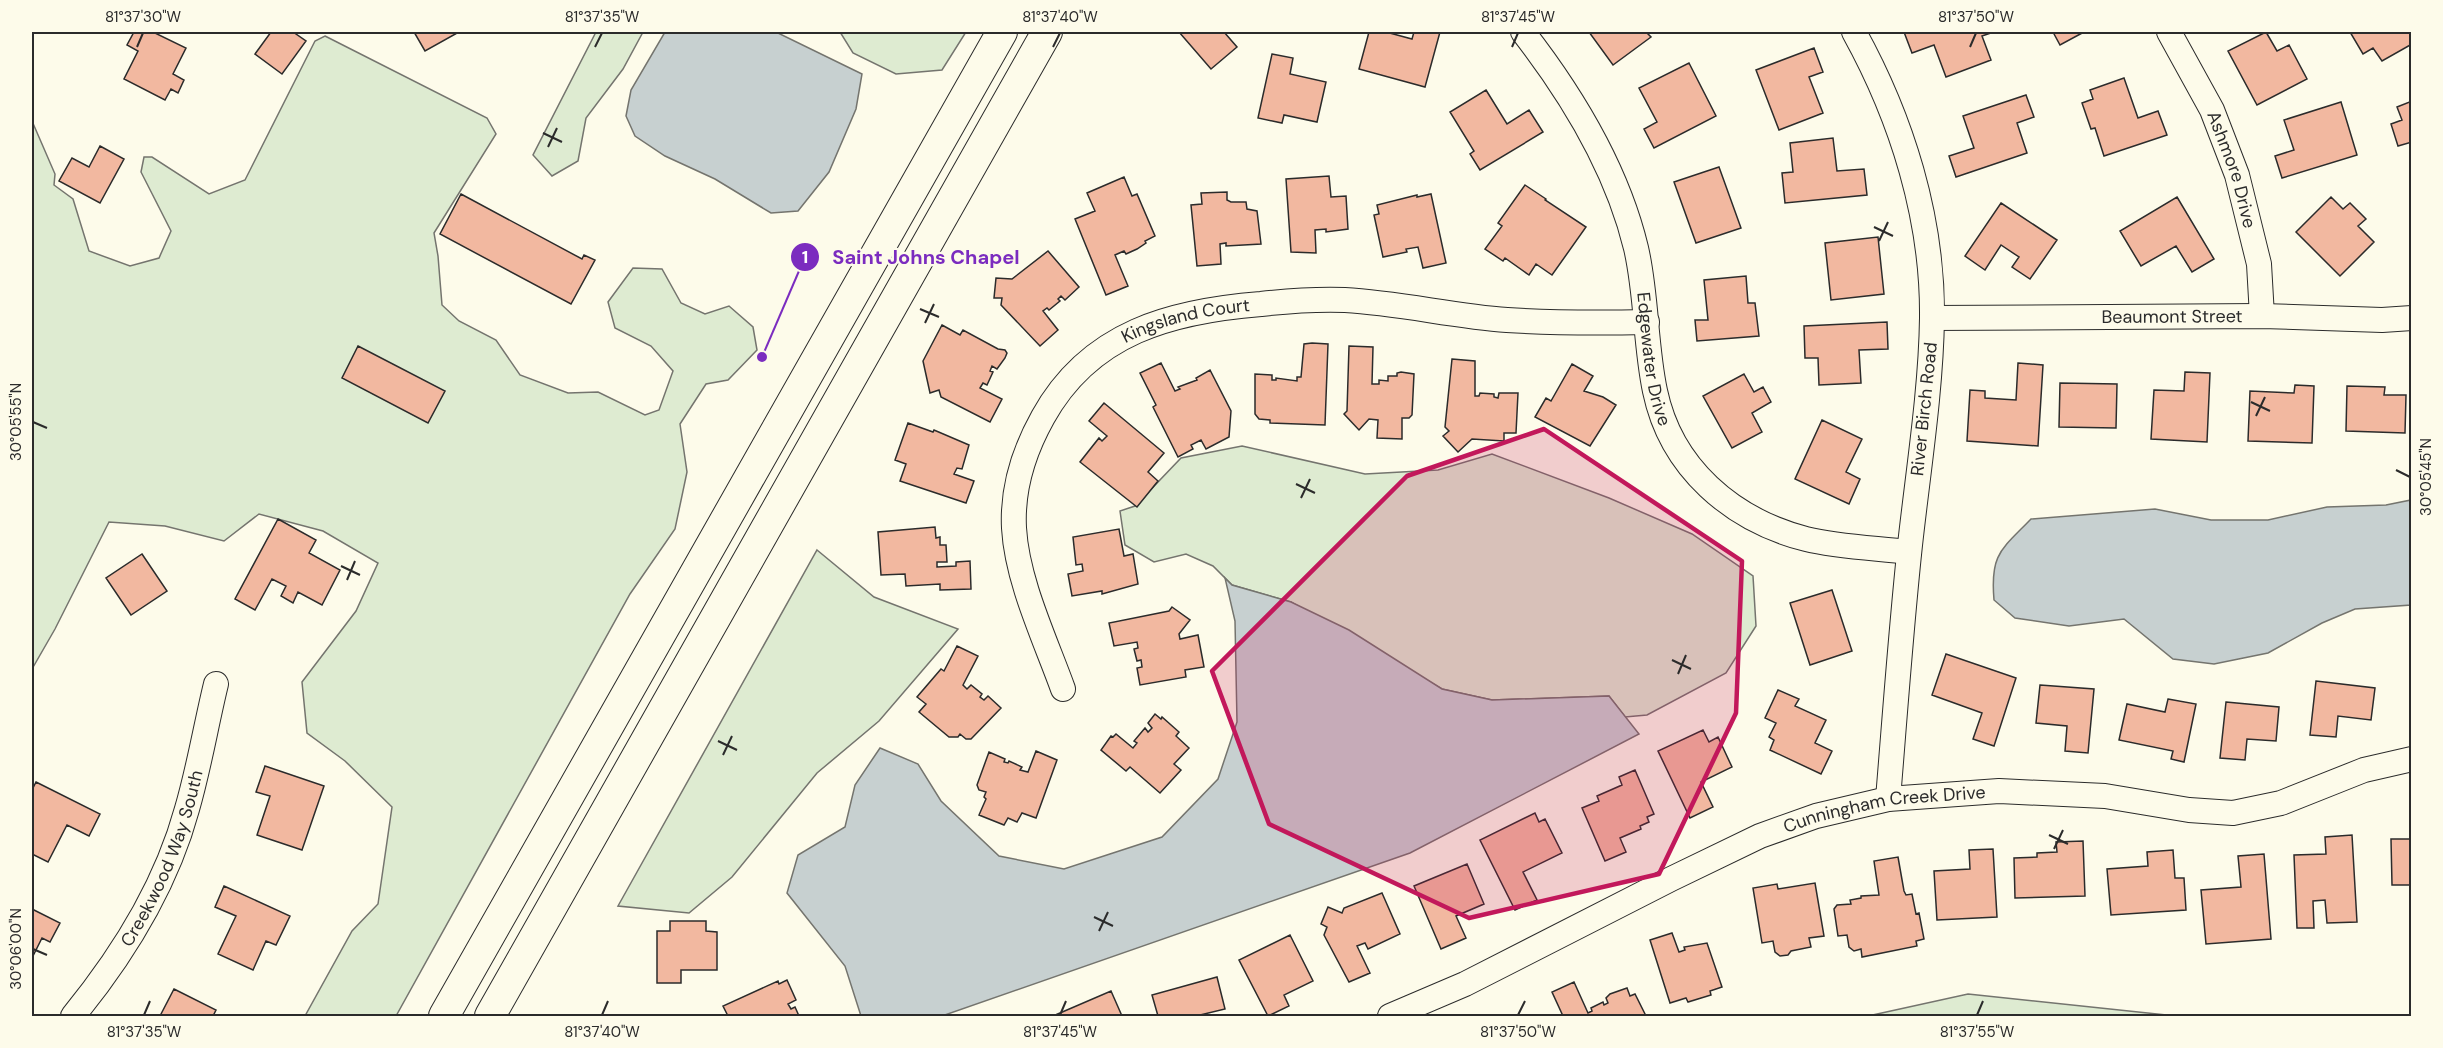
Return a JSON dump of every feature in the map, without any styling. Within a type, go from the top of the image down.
[{"type":"main road","points":[[444,1017],[1002,32]]},
{"type":"main road","points":[[490,1017],[1047,32]]},
{"type":"main road","points":[[767,449],[800,470]]},
{"type":"street","name":"Edgewater Drive","points":[[1524,32],[1550,66],[1577,109],[1620,199],[1635,246],[1655,391],[1676,445],[1696,474],[1719,497],[1746,516],[1776,530],[1809,539],[1909,552]]},
{"type":"street","name":"River Birch Road","points":[[1854,32],[1871,62],[1898,124],[1913,176],[1925,229],[1932,318],[1888,799]]},
{"type":"street","name":"Ashmore Drive","points":[[2169,32],[2212,110],[2237,175],[2259,264],[2262,316]]},
{"type":"street","name":"Kingsland Court","points":[[1063,688],[1020,567],[1014,528],[1016,495],[1022,463],[1034,433],[1050,405],[1089,360],[1119,339],[1186,313],[1218,307],[1288,301],[1344,300],[1505,320],[1575,323],[1647,322]]},
{"type":"street","name":"Beaumont Street","points":[[1932,318],[2262,316],[2382,320],[2412,318]]},
{"type":"street","name":"Creekwood Way South","points":[[73,1017],[123,949],[148,907],[170,859],[187,810],[216,684]]},
{"type":"street","name":"Cunningham Creek Drive","points":[[1390,1017],[1465,984],[1760,836],[1816,816],[1888,799],[1930,794],[1998,791],[2064,792],[2105,796],[2189,810],[2233,813],[2281,803],[2364,770],[2412,759]]},
{"type":"highlighted area","points":[[1544,429],[1742,561],[1736,713],[1659,874],[1469,918],[1269,824],[1212,671],[1407,476]]},
{"type":"green space","points":[[596,32],[643,32],[623,69],[586,118],[578,161],[552,176],[533,155]]},
{"type":"green space","points":[[840,32],[966,32],[942,70],[896,74],[853,53]]},
{"type":"green space","points":[[325,36],[487,118],[496,134],[434,233],[442,305],[459,321],[496,340],[520,375],[568,393],[598,392],[645,415],[659,410],[673,371],[651,346],[615,328],[608,302],[633,268],[662,269],[681,303],[705,314],[729,306],[753,327],[757,350],[728,380],[706,384],[680,424],[687,472],[675,529],[630,594],[396,1016],[305,1016],[352,931],[378,904],[392,807],[345,761],[307,733],[302,682],[356,611],[378,563],[323,531],[259,514],[224,541],[165,526],[109,522],[55,629],[32,669],[32,121],[55,174],[54,185],[73,199],[89,251],[130,266],[159,258],[171,231],[141,172],[144,157],[152,157],[209,194],[245,180],[315,41]]},
{"type":"green space","points":[[1242,446],[1365,474],[1438,470],[1492,454],[1609,498],[1692,534],[1753,576],[1756,626],[1726,673],[1647,715],[1625,717],[1609,696],[1492,700],[1442,689],[1291,602],[1232,585],[1213,566],[1186,554],[1154,562],[1125,545],[1120,511],[1135,506],[1181,458]]},
{"type":"green space","points":[[817,550],[874,597],[958,629],[879,721],[817,773],[732,877],[689,913],[618,906]]},
{"type":"green space","points":[[1968,994],[2176,1016],[1868,1016]]},
{"type":"shaded area","points":[[665,32],[776,32],[862,74],[856,109],[829,172],[798,211],[771,213],[715,179],[665,156],[635,136],[626,116],[631,90]]},
{"type":"shaded area","points":[[2411,500],[2411,605],[2355,609],[2322,623],[2268,653],[2214,664],[2173,659],[2124,619],[2069,626],[2015,618],[1994,600],[1996,562],[2005,546],[2031,519],[2155,509],[2211,520],[2268,520],[2327,507],[2386,505]]},
{"type":"shaded area","points":[[1225,578],[1232,585],[1291,602],[1349,630],[1442,689],[1492,700],[1609,696],[1639,734],[1410,853],[942,1016],[861,1016],[845,966],[787,893],[798,855],[845,827],[855,785],[880,748],[918,764],[941,801],[999,856],[1064,869],[1162,837],[1218,779],[1237,722],[1235,621]]},
{"type":"building","points":[[134,32],[153,32],[186,48],[173,74],[184,80],[178,93],[171,89],[165,100],[124,79],[138,51],[127,45]]},
{"type":"building","points":[[271,32],[293,32],[306,41],[282,74],[255,54]]},
{"type":"building","points":[[414,32],[459,32],[425,51]]},
{"type":"building","points":[[1179,32],[1224,32],[1237,47],[1211,69]]},
{"type":"building","points":[[1369,32],[1386,32],[1412,39],[1414,32],[1440,32],[1425,87],[1359,69]]},
{"type":"building","points":[[1589,32],[1646,32],[1651,37],[1613,65]]},
{"type":"building","points":[[1904,32],[1990,32],[1982,36],[1991,60],[1946,77],[1934,45],[1912,53]]},
{"type":"building","points":[[2053,32],[2084,32],[2060,45]]},
{"type":"building","points":[[2266,32],[2277,51],[2289,45],[2307,79],[2257,105],[2228,51]]},
{"type":"building","points":[[2350,32],[2412,32],[2412,44],[2382,61],[2373,48],[2363,54]]},
{"type":"building","points":[[1814,48],[1823,72],[1809,77],[1823,113],[1779,130],[1756,70]]},
{"type":"building","points":[[1272,54],[1293,58],[1290,74],[1326,82],[1317,122],[1284,115],[1282,123],[1258,118]]},
{"type":"building","points":[[1689,63],[1716,116],[1654,148],[1644,129],[1657,122],[1639,88]]},
{"type":"building","points":[[2124,78],[2138,118],[2158,111],[2167,135],[2104,156],[2095,128],[2091,129],[2082,103],[2093,99],[2090,90]]},
{"type":"building","points":[[1486,90],[1507,124],[1529,110],[1543,132],[1480,170],[1470,154],[1474,151],[1450,112]]},
{"type":"building","points":[[2026,95],[2034,117],[2017,123],[2027,153],[1956,177],[1949,156],[1974,148],[1963,116]]},
{"type":"building","points":[[2412,101],[2412,142],[2398,146],[2391,124],[2402,120],[2397,107]]},
{"type":"building","points":[[2341,102],[2357,155],[2282,178],[2275,156],[2294,150],[2284,120]]},
{"type":"building","points":[[1833,138],[1837,171],[1864,169],[1867,195],[1785,203],[1782,173],[1793,172],[1790,143]]},
{"type":"building","points":[[100,146],[124,159],[100,203],[59,181],[72,158],[89,167]]},
{"type":"building","points":[[1719,167],[1741,228],[1696,243],[1674,182]]},
{"type":"building","points":[[1329,176],[1331,197],[1346,196],[1348,229],[1326,232],[1326,229],[1315,230],[1316,253],[1291,252],[1286,179]]},
{"type":"building","points":[[1124,177],[1132,196],[1137,194],[1155,236],[1145,241],[1146,243],[1137,249],[1126,254],[1124,251],[1115,255],[1128,286],[1106,295],[1075,219],[1095,211],[1087,193]]},
{"type":"building","points":[[1525,185],[1586,227],[1552,275],[1536,264],[1529,275],[1505,258],[1503,261],[1485,249],[1502,226],[1498,223]]},
{"type":"building","points":[[1227,192],[1227,200],[1246,202],[1247,209],[1257,211],[1261,244],[1226,246],[1226,243],[1220,244],[1221,264],[1197,266],[1191,205],[1202,204],[1201,193]]},
{"type":"building","points":[[461,194],[582,259],[584,255],[595,260],[571,304],[440,234]]},
{"type":"building","points":[[1431,194],[1446,263],[1423,268],[1418,247],[1383,257],[1374,215],[1379,214],[1377,205],[1417,195],[1417,197]]},
{"type":"building","points":[[2177,197],[2214,259],[2192,272],[2176,246],[2141,266],[2120,231]]},
{"type":"building","points":[[2331,197],[2343,209],[2350,203],[2366,219],[2358,226],[2374,242],[2340,276],[2296,232]]},
{"type":"building","points":[[2001,203],[2057,240],[2030,279],[2012,267],[2019,257],[2001,245],[1985,270],[1965,256]]},
{"type":"building","points":[[1878,237],[1884,294],[1831,300],[1825,243]]},
{"type":"building","points":[[1048,251],[1079,287],[1065,300],[1061,296],[1058,299],[1060,301],[1049,310],[1047,308],[1043,311],[1058,330],[1040,346],[1001,305],[1002,298],[994,298],[996,278],[1012,279]]},
{"type":"building","points":[[1746,276],[1748,303],[1755,303],[1759,336],[1697,341],[1695,320],[1708,320],[1704,280]]},
{"type":"building","points":[[1887,322],[1888,349],[1859,350],[1861,383],[1819,385],[1818,358],[1805,358],[1804,326]]},
{"type":"building","points":[[942,325],[960,335],[963,330],[1007,353],[997,369],[992,366],[990,371],[993,372],[987,385],[983,383],[980,388],[1002,399],[990,422],[941,397],[939,390],[930,393],[923,361]]},
{"type":"building","points":[[1304,344],[1328,344],[1325,425],[1270,423],[1270,420],[1259,419],[1255,414],[1255,374],[1272,375],[1272,380],[1276,378],[1297,381],[1297,377],[1301,377]]},
{"type":"building","points":[[358,346],[445,391],[428,423],[342,378]]},
{"type":"building","points":[[1349,346],[1373,347],[1372,384],[1379,384],[1379,380],[1388,381],[1388,376],[1397,376],[1397,373],[1401,372],[1414,374],[1412,415],[1409,418],[1402,418],[1402,439],[1377,438],[1378,420],[1369,419],[1359,430],[1344,414],[1347,411]]},
{"type":"building","points":[[1452,359],[1475,361],[1475,396],[1479,396],[1480,393],[1494,394],[1494,397],[1498,398],[1499,393],[1518,393],[1516,433],[1504,433],[1504,441],[1472,439],[1458,452],[1443,436],[1449,431],[1445,427]]},
{"type":"building","points":[[1161,363],[1175,391],[1180,389],[1178,387],[1197,380],[1196,378],[1210,370],[1231,411],[1229,437],[1206,449],[1201,440],[1191,445],[1193,449],[1178,457],[1153,407],[1156,405],[1140,373]]},
{"type":"building","points":[[2018,363],[2043,365],[2038,446],[1967,441],[1970,390],[1985,391],[1985,398],[2016,400]]},
{"type":"building","points":[[1572,364],[1593,376],[1584,391],[1603,397],[1616,405],[1590,446],[1535,417],[1546,398],[1551,401]]},
{"type":"building","points":[[2185,372],[2210,373],[2207,442],[2151,439],[2154,390],[2184,391]]},
{"type":"building","points":[[1744,374],[1754,392],[1763,387],[1771,402],[1752,413],[1762,432],[1732,448],[1703,396]]},
{"type":"building","points":[[2060,383],[2117,384],[2116,428],[2059,427]]},
{"type":"building","points":[[2295,385],[2314,386],[2312,443],[2248,441],[2250,391],[2294,393]]},
{"type":"building","points":[[2347,386],[2385,387],[2384,395],[2406,395],[2405,433],[2346,431]]},
{"type":"building","points":[[1104,403],[1164,453],[1148,472],[1158,481],[1137,507],[1080,462],[1099,438],[1102,441],[1107,436],[1089,421]]},
{"type":"building","points":[[1822,420],[1862,439],[1846,472],[1860,479],[1849,504],[1795,479]]},
{"type":"building","points":[[908,423],[933,432],[934,430],[969,445],[962,469],[957,468],[954,474],[974,481],[966,503],[900,481],[906,464],[895,460]]},
{"type":"building","points":[[278,519],[316,540],[309,553],[340,570],[322,605],[298,592],[293,603],[281,596],[286,586],[272,579],[255,610],[235,599]]},
{"type":"building","points":[[935,527],[936,538],[940,537],[940,545],[946,545],[947,562],[937,562],[937,567],[956,566],[956,562],[970,561],[971,589],[940,590],[940,584],[906,586],[905,574],[881,575],[878,532]]},
{"type":"building","points":[[1119,529],[1124,556],[1133,554],[1138,584],[1102,594],[1102,591],[1072,596],[1068,574],[1083,571],[1082,564],[1076,565],[1073,537]]},
{"type":"building","points":[[142,554],[167,591],[131,615],[106,578]]},
{"type":"building","points":[[1832,590],[1852,651],[1810,665],[1790,603]]},
{"type":"building","points":[[1172,607],[1190,620],[1179,634],[1180,639],[1198,635],[1204,667],[1185,670],[1186,677],[1140,685],[1137,668],[1142,667],[1141,660],[1137,661],[1134,649],[1138,648],[1137,642],[1114,646],[1109,623],[1169,611]]},
{"type":"building","points":[[957,646],[978,656],[963,685],[967,689],[971,685],[982,694],[980,697],[984,700],[988,696],[1001,708],[971,739],[966,739],[960,734],[958,737],[949,737],[919,712],[926,704],[917,697],[941,669],[944,671]]},
{"type":"building","points":[[1946,654],[2016,678],[1994,746],[1973,739],[1982,713],[1932,695]]},
{"type":"building","points":[[2316,681],[2375,688],[2371,720],[2338,716],[2336,737],[2310,735]]},
{"type":"building","points":[[2040,685],[2094,689],[2088,753],[2065,751],[2067,726],[2036,723]]},
{"type":"building","points":[[1778,690],[1799,699],[1795,706],[1826,720],[1815,743],[1832,751],[1821,774],[1770,750],[1774,740],[1769,737],[1776,723],[1765,718]]},
{"type":"building","points":[[2168,699],[2196,704],[2184,762],[2171,759],[2173,751],[2119,740],[2127,704],[2165,712]]},
{"type":"building","points":[[2226,702],[2279,707],[2276,741],[2247,739],[2245,760],[2220,758]]},
{"type":"building","points":[[1155,714],[1179,732],[1176,736],[1189,748],[1174,764],[1181,770],[1160,793],[1130,767],[1126,771],[1101,750],[1111,736],[1116,734],[1133,748],[1137,743],[1134,741],[1145,728],[1148,732],[1152,728],[1148,723]]},
{"type":"building","points":[[1703,730],[1709,742],[1718,737],[1732,767],[1701,782],[1713,807],[1690,818],[1658,751]]},
{"type":"building","points":[[1036,751],[1057,760],[1036,818],[1022,813],[1017,822],[1008,818],[1004,825],[979,815],[986,799],[984,797],[986,792],[979,790],[977,785],[989,752],[1005,759],[1004,762],[1009,761],[1022,767],[1020,770],[1028,772]]},
{"type":"building","points":[[265,766],[324,786],[302,850],[257,835],[270,796],[256,792]]},
{"type":"building","points":[[1635,770],[1654,814],[1647,817],[1649,822],[1640,826],[1641,829],[1620,838],[1626,852],[1605,861],[1582,808],[1599,801],[1597,796],[1622,785],[1619,777]]},
{"type":"building","points":[[36,782],[100,814],[89,836],[67,825],[48,862],[32,854],[32,790]]},
{"type":"building","points":[[1535,813],[1539,822],[1545,819],[1562,853],[1523,872],[1537,900],[1515,910],[1480,840]]},
{"type":"building","points":[[2352,835],[2357,922],[2327,923],[2325,900],[2313,901],[2314,928],[2297,928],[2294,855],[2326,854],[2325,837]]},
{"type":"building","points":[[2391,839],[2412,839],[2412,885],[2392,885]]},
{"type":"building","points":[[2083,841],[2085,896],[2015,898],[2014,858],[2037,857],[2037,853],[2057,852],[2056,842]]},
{"type":"building","points":[[1993,849],[1997,917],[1937,920],[1934,871],[1970,869],[1969,850]]},
{"type":"building","points":[[2173,850],[2175,878],[2184,878],[2186,910],[2111,915],[2107,869],[2148,866],[2147,852]]},
{"type":"building","points":[[2264,854],[2271,939],[2206,944],[2201,890],[2241,887],[2238,856]]},
{"type":"building","points":[[1898,857],[1904,891],[1906,895],[1912,894],[1916,914],[1919,913],[1924,939],[1916,941],[1917,946],[1862,957],[1861,949],[1854,951],[1849,947],[1847,935],[1838,936],[1834,909],[1837,905],[1851,904],[1850,900],[1861,898],[1861,896],[1879,895],[1874,861]]},
{"type":"building","points":[[1467,864],[1484,904],[1456,916],[1466,938],[1441,949],[1414,886]]},
{"type":"building","points":[[1815,883],[1824,936],[1809,938],[1811,947],[1780,956],[1775,952],[1773,941],[1762,943],[1753,888],[1777,884],[1778,889]]},
{"type":"building","points":[[224,886],[290,916],[276,945],[266,941],[253,970],[218,954],[236,916],[215,907]]},
{"type":"building","points":[[1382,893],[1400,934],[1368,949],[1365,943],[1357,946],[1370,973],[1349,982],[1324,935],[1327,927],[1321,924],[1328,907],[1342,913],[1344,908]]},
{"type":"building","points":[[32,909],[60,923],[50,942],[42,938],[32,958]]},
{"type":"building","points":[[670,921],[706,921],[706,931],[717,932],[717,970],[681,970],[681,983],[657,983],[657,931],[670,931]]},
{"type":"building","points":[[1672,933],[1679,952],[1685,950],[1684,947],[1707,943],[1722,987],[1710,991],[1711,995],[1688,1002],[1686,998],[1670,1003],[1650,940]]},
{"type":"building","points":[[1290,935],[1313,981],[1284,995],[1289,1006],[1268,1016],[1239,960]]},
{"type":"building","points":[[1217,977],[1225,1009],[1196,1016],[1158,1016],[1152,995]]},
{"type":"building","points":[[787,980],[796,1000],[788,1004],[791,1009],[795,1007],[799,1016],[728,1016],[723,1006],[778,981],[779,984]]},
{"type":"building","points":[[1574,982],[1588,1013],[1592,1011],[1591,1008],[1603,1002],[1604,1005],[1608,1003],[1606,998],[1610,994],[1627,988],[1630,996],[1635,994],[1646,1016],[1563,1016],[1552,992]]},
{"type":"building","points":[[174,989],[216,1010],[213,1016],[160,1016]]},
{"type":"building","points":[[1111,991],[1122,1016],[1053,1016]]},
{"type":"place","name":"Saint Johns Chapel","points":[[762,357]]}]
